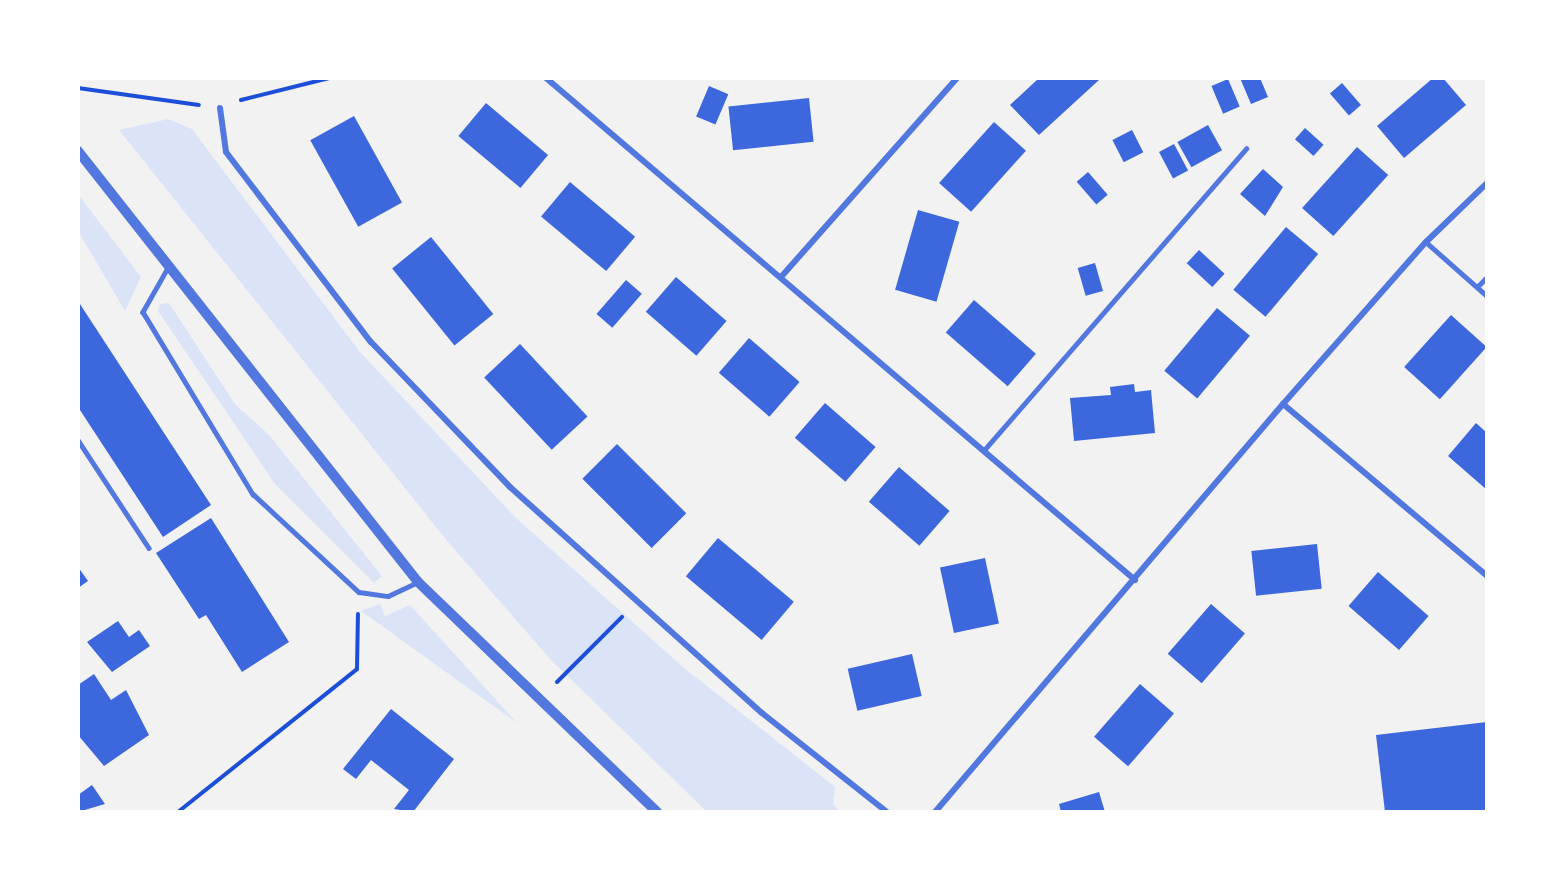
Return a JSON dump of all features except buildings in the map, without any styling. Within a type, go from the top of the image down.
[{"type":"street","points":[[546,78],[985,449],[1135,580]]},
{"type":"street","points":[[781,278],[957,78]]},
{"type":"street","points":[[220,108],[226,152],[371,342],[510,487],[762,713],[887,812]]},
{"type":"street","points":[[78,151],[168,268],[418,582],[657,812]]},
{"type":"street","points":[[935,812],[1283,404],[1426,242],[1487,183]]},
{"type":"street","points":[[1283,404],[1487,576]]},
{"type":"lane","points":[[985,449],[1246,149]]},
{"type":"lane","points":[[1426,242],[1487,296]]},
{"type":"lane","points":[[168,268],[143,312],[253,494],[359,592],[388,596],[418,582]]},
{"type":"lane","points":[[1478,286],[1487,277]]},
{"type":"lane","points":[[78,440],[149,548]]},
{"type":"path","points":[[78,87],[220,108],[329,78]]},
{"type":"path","points":[[178,812],[357,669],[359,592]]},
{"type":"path","points":[[540,699],[638,602]]},
{"type":"shaded area","points":[[168,119],[192,129],[360,352],[515,517],[683,667],[835,787],[833,804],[840,812],[707,812],[550,659],[448,542],[119,130]]},
{"type":"shaded area","points":[[78,194],[141,277],[125,311],[78,231]]},
{"type":"shaded area","points":[[169,303],[235,404],[270,436],[382,576],[374,583],[275,484],[158,311],[160,304]]},
{"type":"shaded area","points":[[380,604],[385,616],[410,605],[517,723],[361,611]]}]
